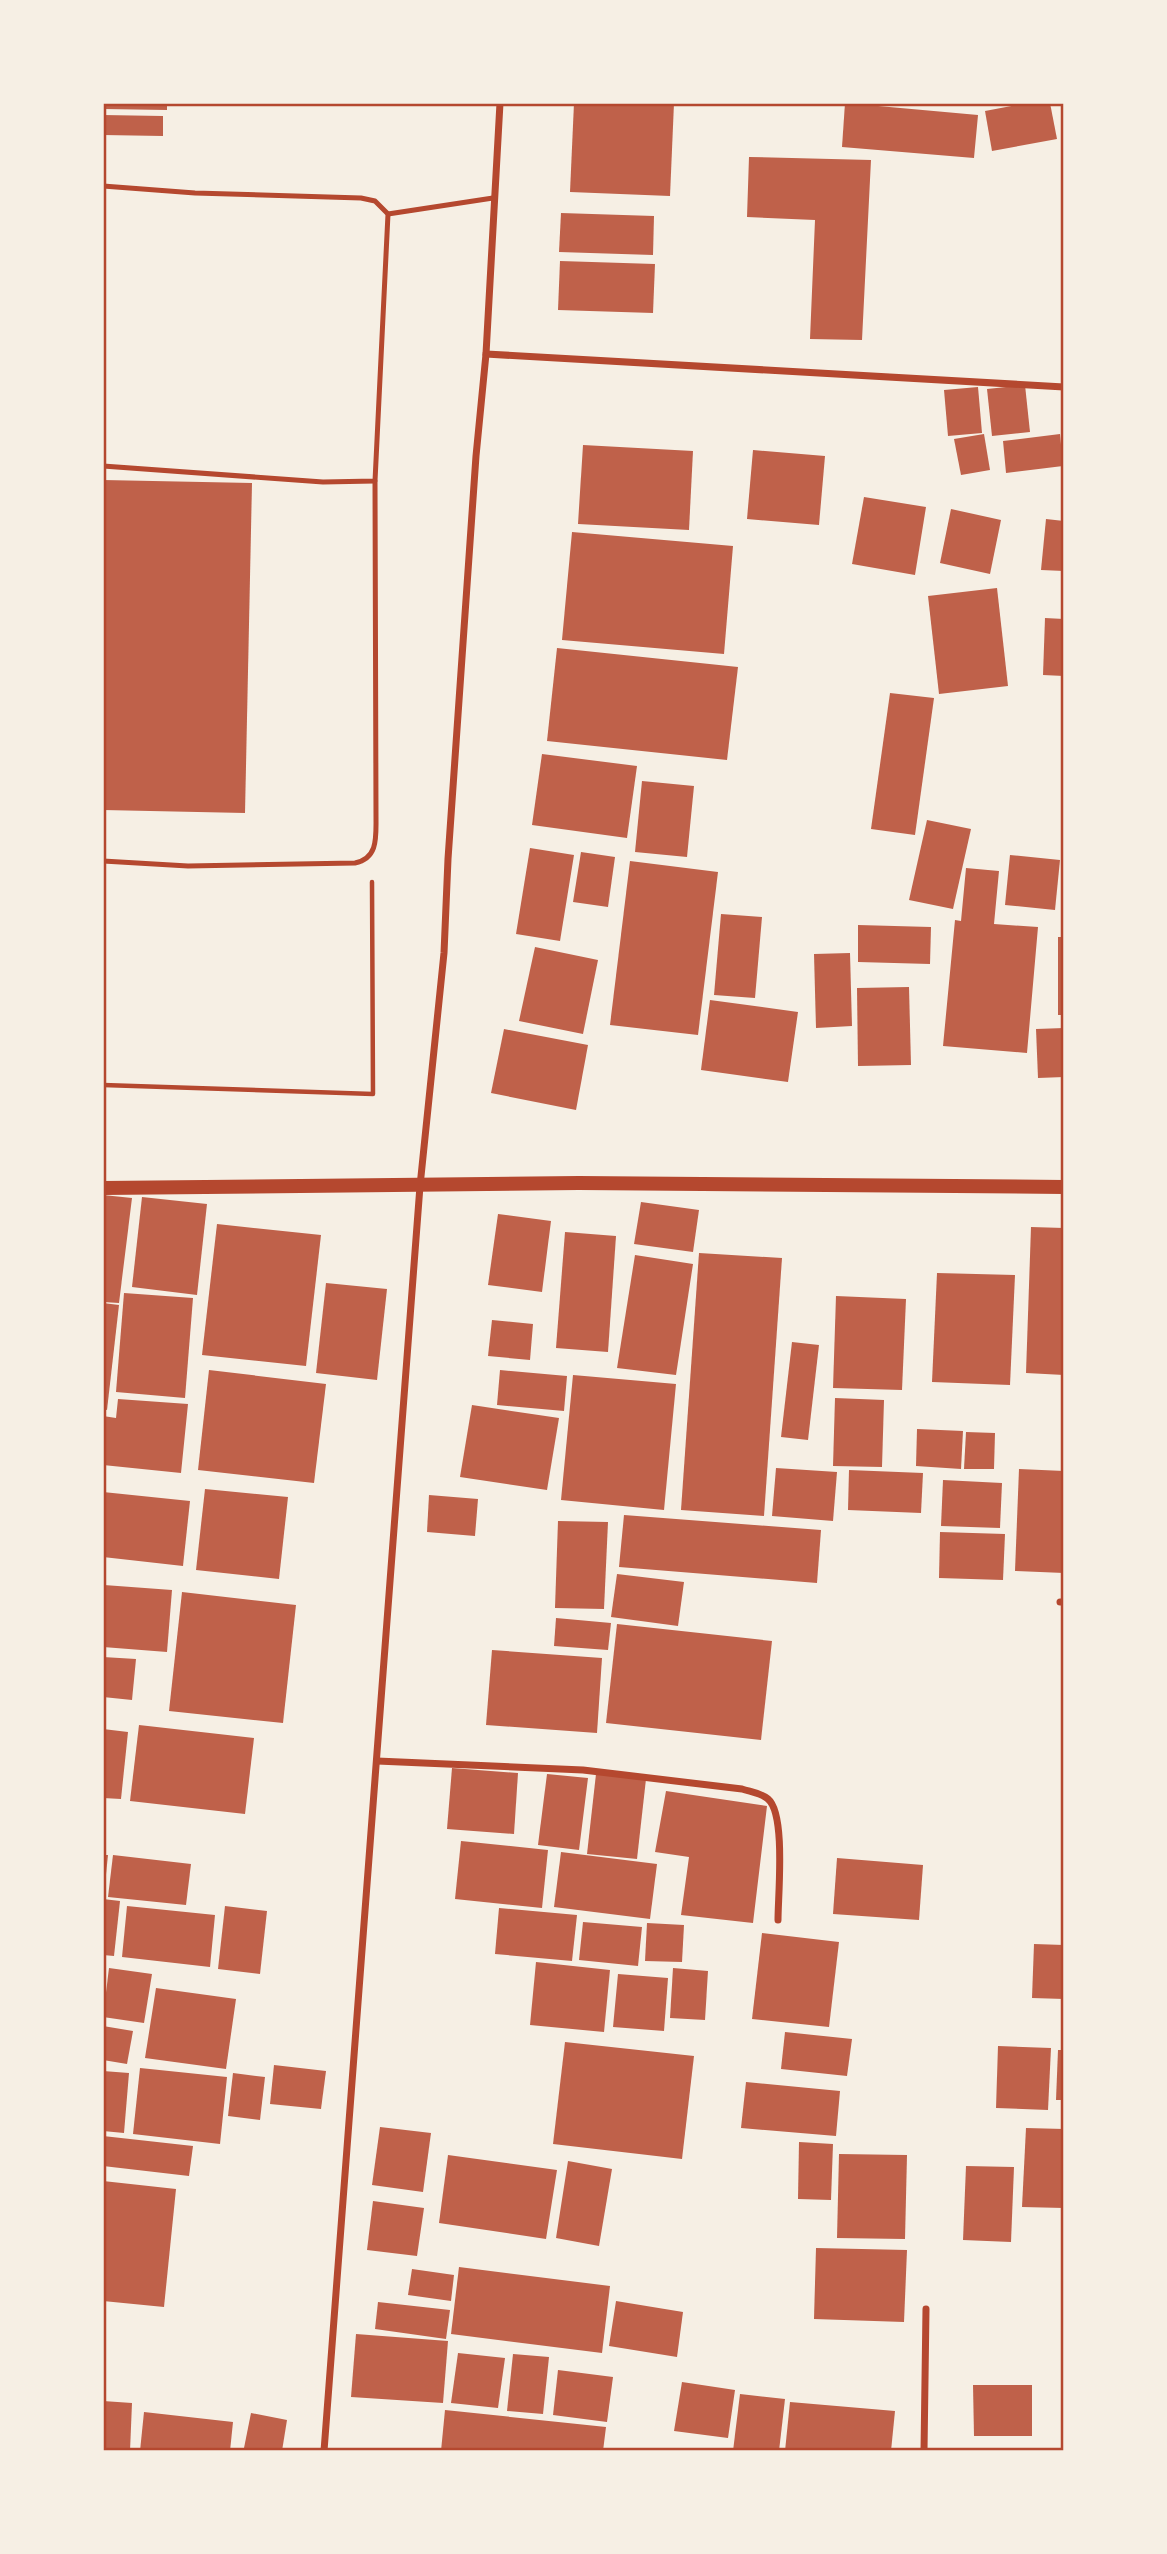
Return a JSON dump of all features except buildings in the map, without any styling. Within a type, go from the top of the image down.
[{"type":"main road","points":[[103,1188],[579,1183],[1064,1187]]},
{"type":"street","points":[[324,2451],[420,1186],[444,953],[447,859],[486,354],[500,103]]},
{"type":"street","points":[[486,354],[1064,387]]},
{"type":"street","points":[[377,1761],[583,1770],[703,1784],[760,1794],[770,1800],[779,1822],[778,1920]]},
{"type":"street","points":[[924,2451],[926,2309]]},
{"type":"lane","points":[[103,186],[195,193],[361,198],[375,201],[388,214],[375,481],[376,827],[372,853],[365,860],[355,863],[188,866],[103,861]]},
{"type":"lane","points":[[388,214],[493,198]]},
{"type":"lane","points":[[103,466],[323,482],[375,481]]},
{"type":"path","points":[[103,1085],[373,1094],[372,853]]}]
